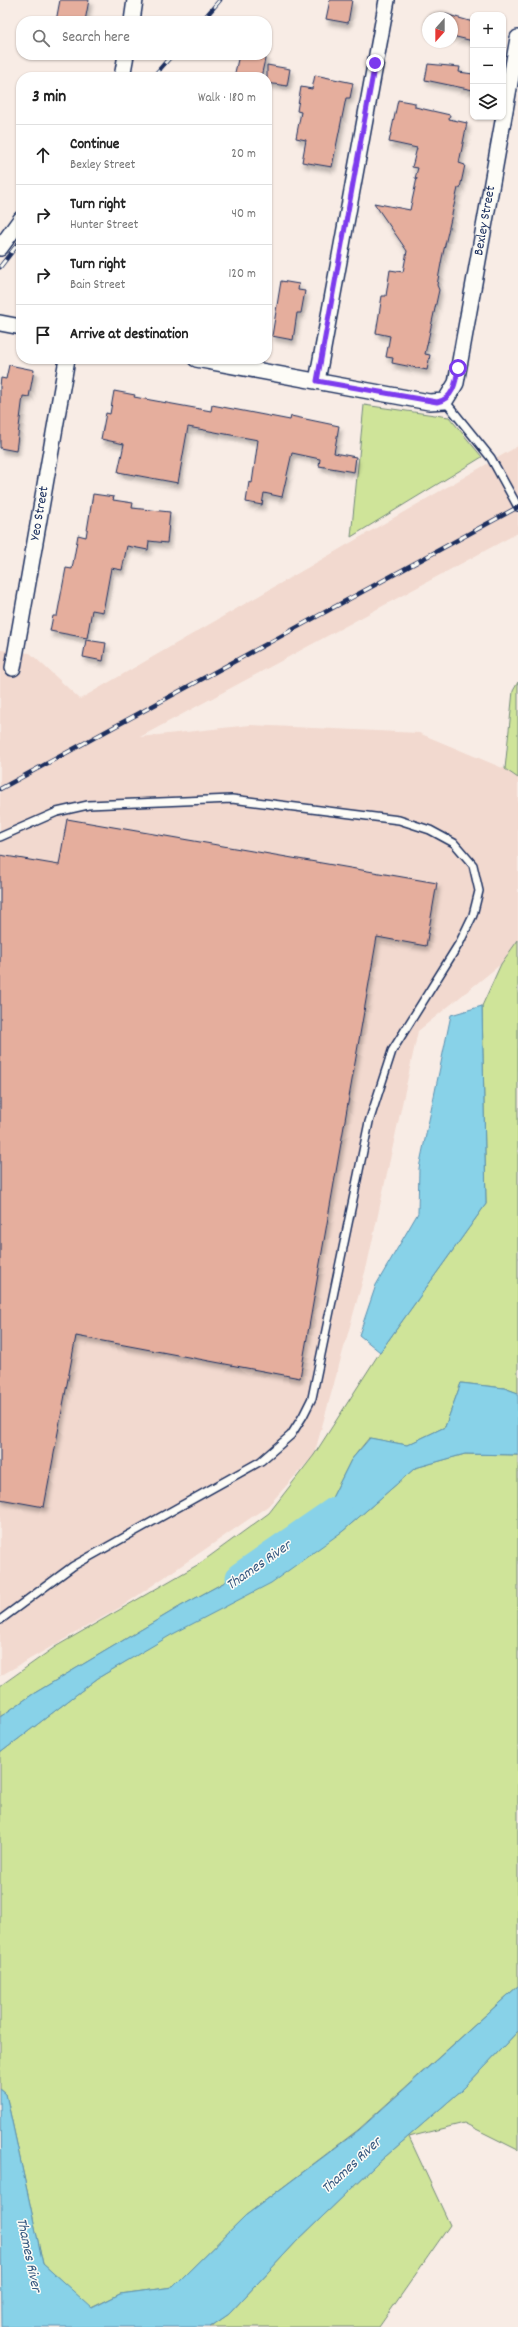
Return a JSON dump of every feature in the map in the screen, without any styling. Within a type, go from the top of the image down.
[{"type":"street","points":[[133,16],[135,0]]},
{"type":"street","points":[[317,381],[387,0]]},
{"type":"street","name":"Bexley Street","points":[[445,401],[456,383],[518,38]]},
{"type":"street","points":[[123,72],[125,60]]},
{"type":"street","points":[[0,248],[16,226]]},
{"type":"street","points":[[0,323],[16,326]]},
{"type":"street","name":"Yeo Street","points":[[13,668],[66,364]]},
{"type":"street","points":[[224,364],[429,402],[445,401]]},
{"type":"lane","points":[[445,401],[491,458],[518,507]]},
{"type":"lane","points":[[0,837],[58,812],[88,805],[232,799],[262,802],[400,820],[430,830],[454,843],[474,865],[479,891],[473,915],[460,942],[392,1051],[382,1078],[369,1122],[312,1398],[304,1416],[291,1435],[261,1461],[74,1566],[0,1620]]},
{"type":"shaded area","points":[[518,446],[518,533],[140,737],[250,725],[419,733],[505,769],[518,778],[518,940],[501,964],[418,1031],[367,1265],[314,1455],[268,1506],[121,1607],[0,1676],[0,650],[30,653],[80,699]]},
{"type":"green space","points":[[364,405],[449,417],[482,457],[351,537]]},
{"type":"green space","points":[[518,682],[518,778],[505,769],[513,691]]},
{"type":"green space","points":[[518,940],[518,1393],[504,1388],[461,1383],[445,1427],[407,1445],[369,1438],[351,1460],[331,1500],[293,1545],[181,1606],[33,1694],[0,1717],[0,1686],[55,1647],[199,1564],[269,1513],[314,1455],[380,1352],[486,1204],[482,1006],[501,964]]},
{"type":"green space","points":[[465,1454],[518,1455],[518,1986],[358,2130],[245,2216],[173,2287],[120,2294],[91,2308],[43,2264],[6,2094],[0,2089],[0,1753],[98,1678],[343,1531],[415,1468]]},
{"type":"green space","points":[[518,2031],[518,2150],[464,2123],[409,2137],[450,2225],[379,2327],[210,2327],[229,2314],[296,2242],[378,2163],[464,2088]]},
{"type":"water","points":[[482,1006],[486,1204],[380,1352],[359,1335],[376,1285],[418,1213],[419,1168],[451,1015]]},
{"type":"water","points":[[461,1383],[504,1388],[518,1393],[518,1455],[465,1454],[415,1468],[343,1531],[271,1583],[171,1635],[98,1678],[0,1753],[0,1717],[33,1694],[181,1606],[293,1545],[331,1500],[351,1460],[370,1438],[407,1445],[445,1427]]},
{"type":"water","points":[[518,1986],[518,2031],[464,2088],[378,2163],[296,2242],[229,2314],[210,2327],[2,2327],[0,2089],[6,2094],[43,2264],[92,2308],[120,2294],[173,2287],[245,2216],[359,2130]]},
{"type":"building","points":[[60,0],[89,0],[86,16],[57,16]]},
{"type":"building","points":[[330,0],[352,0],[348,23],[326,19]]},
{"type":"building","points":[[458,18],[470,21],[470,40],[458,37]]},
{"type":"building","points":[[238,60],[265,60],[262,72],[235,72]]},
{"type":"building","points":[[428,64],[460,67],[459,72],[470,74],[470,89],[425,80]]},
{"type":"building","points":[[267,65],[290,69],[287,86],[272,84],[272,72],[267,72]]},
{"type":"building","points":[[315,75],[353,83],[350,98],[346,98],[332,167],[302,162],[306,140],[296,138],[301,112],[297,111],[301,87],[312,89]]},
{"type":"building","points":[[398,100],[415,103],[415,107],[450,115],[449,119],[467,123],[459,163],[465,165],[460,188],[458,188],[442,258],[437,285],[439,290],[425,354],[430,355],[427,370],[392,363],[393,358],[386,357],[390,336],[376,333],[382,296],[386,296],[390,270],[403,272],[407,251],[374,203],[410,210],[418,168],[412,167],[417,148],[389,142]]},
{"type":"building","points":[[281,281],[299,284],[298,290],[305,291],[301,313],[297,313],[293,340],[272,336]]},
{"type":"building","points":[[9,365],[34,370],[29,397],[23,396],[16,451],[0,448],[0,386],[1,378],[6,379]]},
{"type":"building","points":[[114,391],[135,395],[134,397],[211,411],[212,405],[290,420],[291,416],[339,426],[334,453],[356,457],[354,472],[319,466],[320,459],[292,453],[282,497],[264,493],[262,505],[246,502],[249,482],[252,483],[258,440],[188,427],[178,483],[118,472],[124,444],[101,439],[106,413],[110,414]]},
{"type":"building","points":[[93,494],[114,497],[113,500],[133,503],[132,508],[170,512],[167,543],[149,541],[148,550],[127,546],[122,570],[111,568],[103,612],[92,610],[87,638],[50,631],[53,616],[57,616],[66,568],[72,569],[78,535],[86,537]]},
{"type":"building","points":[[86,640],[106,643],[103,661],[83,657]]},
{"type":"building","points":[[67,819],[437,883],[426,946],[377,937],[300,1378],[76,1336],[44,1507],[0,1499],[0,855],[59,865]]},
{"type":"waterway","name":"Thames River","points":[[242,1578],[336,1513]]},
{"type":"railway","points":[[206,16],[220,0]]},
{"type":"railway","points":[[157,72],[168,60]]},
{"type":"railway","points":[[0,267],[16,246]]},
{"type":"railway","points":[[0,789],[518,507]]},
{"type":"route","points":[[375,63],[317,381],[429,402],[437,402],[445,401],[452,393],[456,383],[458,368]]}]
